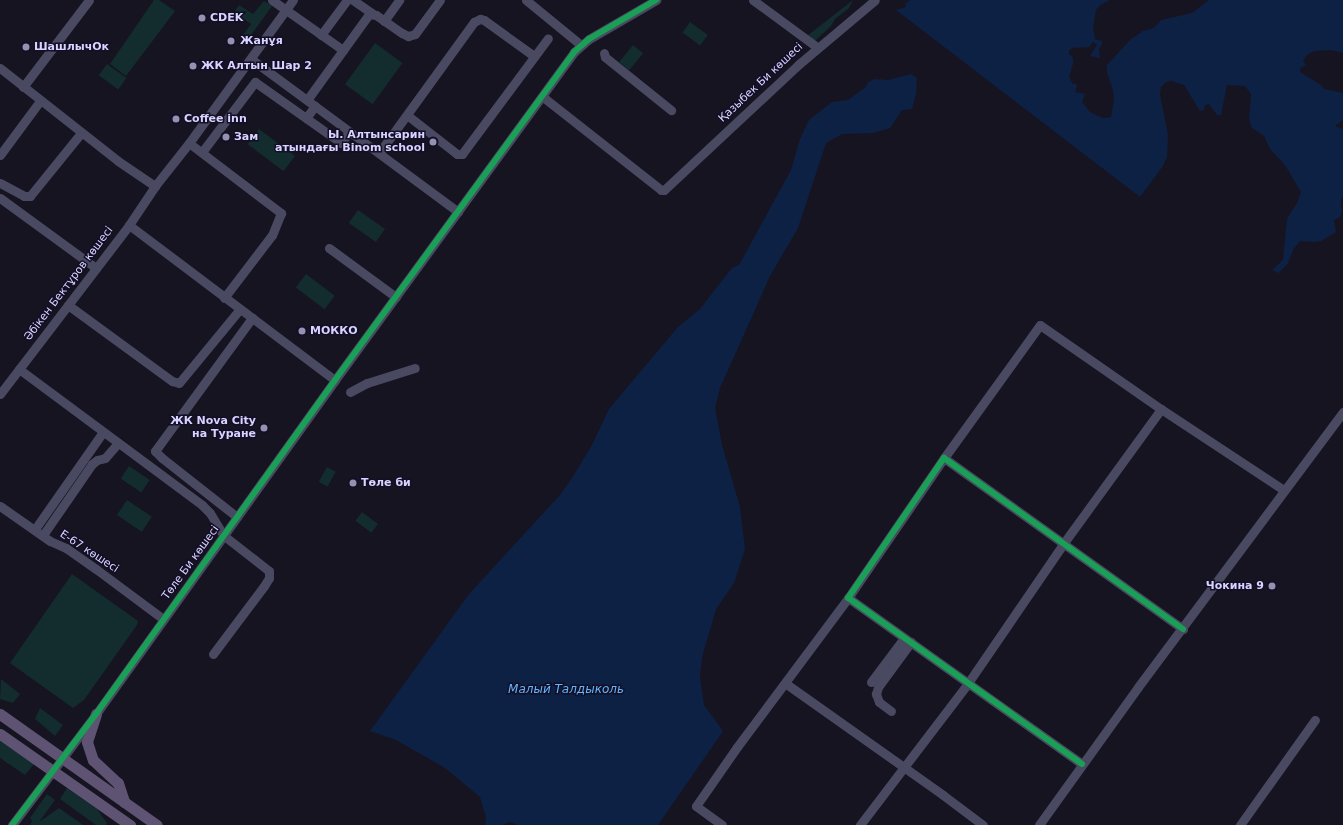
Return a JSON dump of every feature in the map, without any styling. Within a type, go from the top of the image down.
[{"type":"main road","points":[[0,714],[157,825]]},
{"type":"main road","points":[[96,714],[87,742],[93,760],[118,783],[124,802]]},
{"type":"main road","points":[[0,734],[130,825]]},
{"type":"street","points":[[23,87],[89,0]]},
{"type":"street","points":[[272,0],[343,50]]},
{"type":"street","name":"Әбікен Бектұров көшесі","points":[[0,394],[129,225],[155,186],[189,143],[293,0]]},
{"type":"street","points":[[321,35],[347,0]]},
{"type":"street","points":[[353,0],[408,36],[414,34],[440,0]]},
{"type":"street","points":[[384,20],[399,0]]},
{"type":"street","points":[[526,0],[581,45],[656,0]]},
{"type":"street","points":[[753,0],[817,47]]},
{"type":"street","name":"Қазыбек Би көшесі","points":[[543,97],[661,190],[667,188],[817,47],[875,0]]},
{"type":"street","points":[[307,100],[366,18],[373,14]]},
{"type":"street","points":[[379,153],[474,22],[480,19],[484,20],[534,56]]},
{"type":"street","points":[[407,115],[457,154],[462,154],[548,38]]},
{"type":"street","name":"Төле Би көшесі","points":[[52,771],[96,714],[335,380],[581,45]]},
{"type":"street","points":[[604,53],[605,57],[671,110]]},
{"type":"street","points":[[251,59],[458,212]]},
{"type":"street","points":[[0,68],[81,133],[118,161],[155,186]]},
{"type":"street","points":[[202,152],[255,82],[341,143],[349,132]]},
{"type":"street","points":[[0,155],[40,101]]},
{"type":"street","points":[[306,118],[315,106]]},
{"type":"street","points":[[0,182],[24,196],[30,196],[81,133]]},
{"type":"street","points":[[189,143],[281,213],[272,235],[224,298]]},
{"type":"street","points":[[0,198],[96,268]]},
{"type":"street","points":[[129,225],[224,298],[335,380]]},
{"type":"street","points":[[329,248],[396,297]]},
{"type":"street","points":[[68,305],[172,381],[180,383],[240,309]]},
{"type":"street","points":[[237,517],[155,451],[252,318]]},
{"type":"street","points":[[722,825],[696,806],[737,747],[848,598],[944,458],[1040,325],[1161,409],[1284,490]]},
{"type":"street","points":[[350,392],[367,383],[415,368]]},
{"type":"street","points":[[19,369],[202,505],[210,513],[223,535],[266,568],[270,574],[264,586],[213,654]]},
{"type":"street","points":[[860,825],[903,766],[968,683],[1063,544],[1161,409]]},
{"type":"street","points":[[1039,825],[1082,764],[1284,490],[1324,440],[1343,412]]},
{"type":"street","points":[[35,529],[103,432]]},
{"type":"street","points":[[43,535],[92,464],[97,460],[105,458],[118,443]]},
{"type":"street","points":[[944,458],[1183,629]]},
{"type":"street","name":"Е-67 көшесі","points":[[0,506],[96,569],[164,619]]},
{"type":"street","points":[[848,598],[1082,764]]},
{"type":"street","points":[[871,682],[907,640]]},
{"type":"street","points":[[891,711],[879,702],[876,694],[878,687],[907,640]]},
{"type":"street","points":[[785,683],[903,766],[983,825]]},
{"type":"street","points":[[1240,825],[1315,720]]},
{"type":"street","points":[[12,825],[52,771]]},
{"type":"green space","points":[[154,0],[159,0],[175,11],[126,76],[110,64]]},
{"type":"green space","points":[[853,0],[849,8],[835,19],[831,26],[815,41],[807,36]]},
{"type":"green space","points":[[264,1],[272,6],[246,42],[241,38],[251,24],[234,12],[239,5],[253,14]]},
{"type":"green space","points":[[690,22],[708,35],[700,45],[682,33]]},
{"type":"green space","points":[[375,43],[403,63],[373,104],[345,84]]},
{"type":"green space","points":[[633,45],[643,53],[629,70],[619,62]]},
{"type":"green space","points":[[107,64],[126,78],[118,89],[99,75]]},
{"type":"green space","points":[[259,129],[295,156],[284,171],[248,144]]},
{"type":"green space","points":[[358,210],[385,229],[376,242],[349,223]]},
{"type":"green space","points":[[306,274],[335,296],[325,309],[296,288]]},
{"type":"green space","points":[[129,466],[150,480],[141,492],[121,478]]},
{"type":"green space","points":[[327,467],[336,472],[328,487],[319,482]]},
{"type":"green space","points":[[127,500],[152,517],[142,532],[117,515]]},
{"type":"green space","points":[[362,512],[378,524],[371,533],[355,521]]},
{"type":"green space","points":[[72,574],[138,621],[137,625],[84,700],[73,708],[10,663]]},
{"type":"green space","points":[[1,679],[20,694],[13,703],[0,699]]},
{"type":"green space","points":[[40,708],[63,725],[55,736],[35,719]]},
{"type":"green space","points":[[0,741],[34,764],[25,775],[0,758]]},
{"type":"green space","points":[[67,788],[97,809],[107,823],[106,825],[96,825],[60,799]]},
{"type":"green space","points":[[47,794],[55,800],[39,822],[59,808],[83,825],[30,825],[32,821],[30,818]]},
{"type":"water","points":[[910,0],[1110,0],[1099,6],[1096,10],[1093,27],[1095,39],[1102,41],[1099,49],[1100,58],[1090,56],[1097,45],[1093,42],[1089,47],[1073,48],[1069,50],[1069,54],[1073,58],[1073,64],[1069,77],[1073,84],[1076,84],[1077,86],[1075,92],[1085,94],[1082,102],[1090,112],[1103,118],[1111,117],[1114,100],[1113,90],[1107,72],[1107,65],[1131,39],[1143,31],[1154,28],[1161,20],[1192,13],[1209,0],[1343,0],[1343,53],[1331,50],[1314,51],[1307,55],[1303,61],[1306,65],[1300,68],[1300,72],[1321,85],[1324,89],[1343,93],[1343,120],[1335,126],[1343,129],[1342,211],[1340,217],[1334,220],[1336,232],[1321,241],[1300,241],[1293,250],[1288,263],[1279,273],[1272,270],[1283,260],[1287,219],[1297,203],[1301,192],[1285,165],[1270,149],[1264,136],[1252,128],[1249,119],[1251,94],[1245,86],[1227,85],[1221,115],[1217,115],[1209,104],[1205,105],[1204,110],[1200,111],[1184,85],[1171,81],[1166,82],[1161,87],[1160,95],[1168,135],[1167,157],[1163,166],[1140,197],[896,10],[906,7],[905,4]]},
{"type":"water","name":"Малый Талдыколь","points":[[911,74],[917,78],[916,94],[912,109],[902,110],[890,128],[873,133],[842,134],[826,143],[798,228],[770,276],[720,388],[715,408],[722,445],[740,507],[745,549],[734,583],[716,609],[702,657],[700,677],[704,705],[723,731],[658,825],[518,825],[510,822],[502,825],[485,825],[486,817],[480,797],[445,768],[396,740],[370,731],[469,594],[560,495],[593,443],[609,409],[678,327],[700,309],[732,268],[739,265],[791,170],[800,139],[809,120],[832,102],[848,100],[866,87],[868,82],[875,79],[888,80]]},
{"type":"cycle path","points":[[12,825],[96,714],[335,380],[574,52],[589,39],[656,0]]},
{"type":"cycle path","points":[[1082,764],[848,598],[944,458],[1183,629]]},
{"type":"place","name":"CDEK","points":[[202,18]]},
{"type":"place","name":"Жанұя","points":[[231,41]]},
{"type":"place","name":"ШашлычОк","points":[[26,47]]},
{"type":"place","name":"ЖК Алтын Шар 2","points":[[193,66]]},
{"type":"place","name":"Coffee inn","points":[[176,119]]},
{"type":"place","name":"Зам","points":[[226,137]]},
{"type":"place","name":"Ы. Алтынсарин атындағы Binom school","points":[[433,142]]},
{"type":"place","name":"МОККО","points":[[302,331]]},
{"type":"place","name":"ЖК Nova City на Туране","points":[[264,428]]},
{"type":"place","name":"Төле би","points":[[353,483]]},
{"type":"place","name":"Чокина 9","points":[[1272,586]]}]
